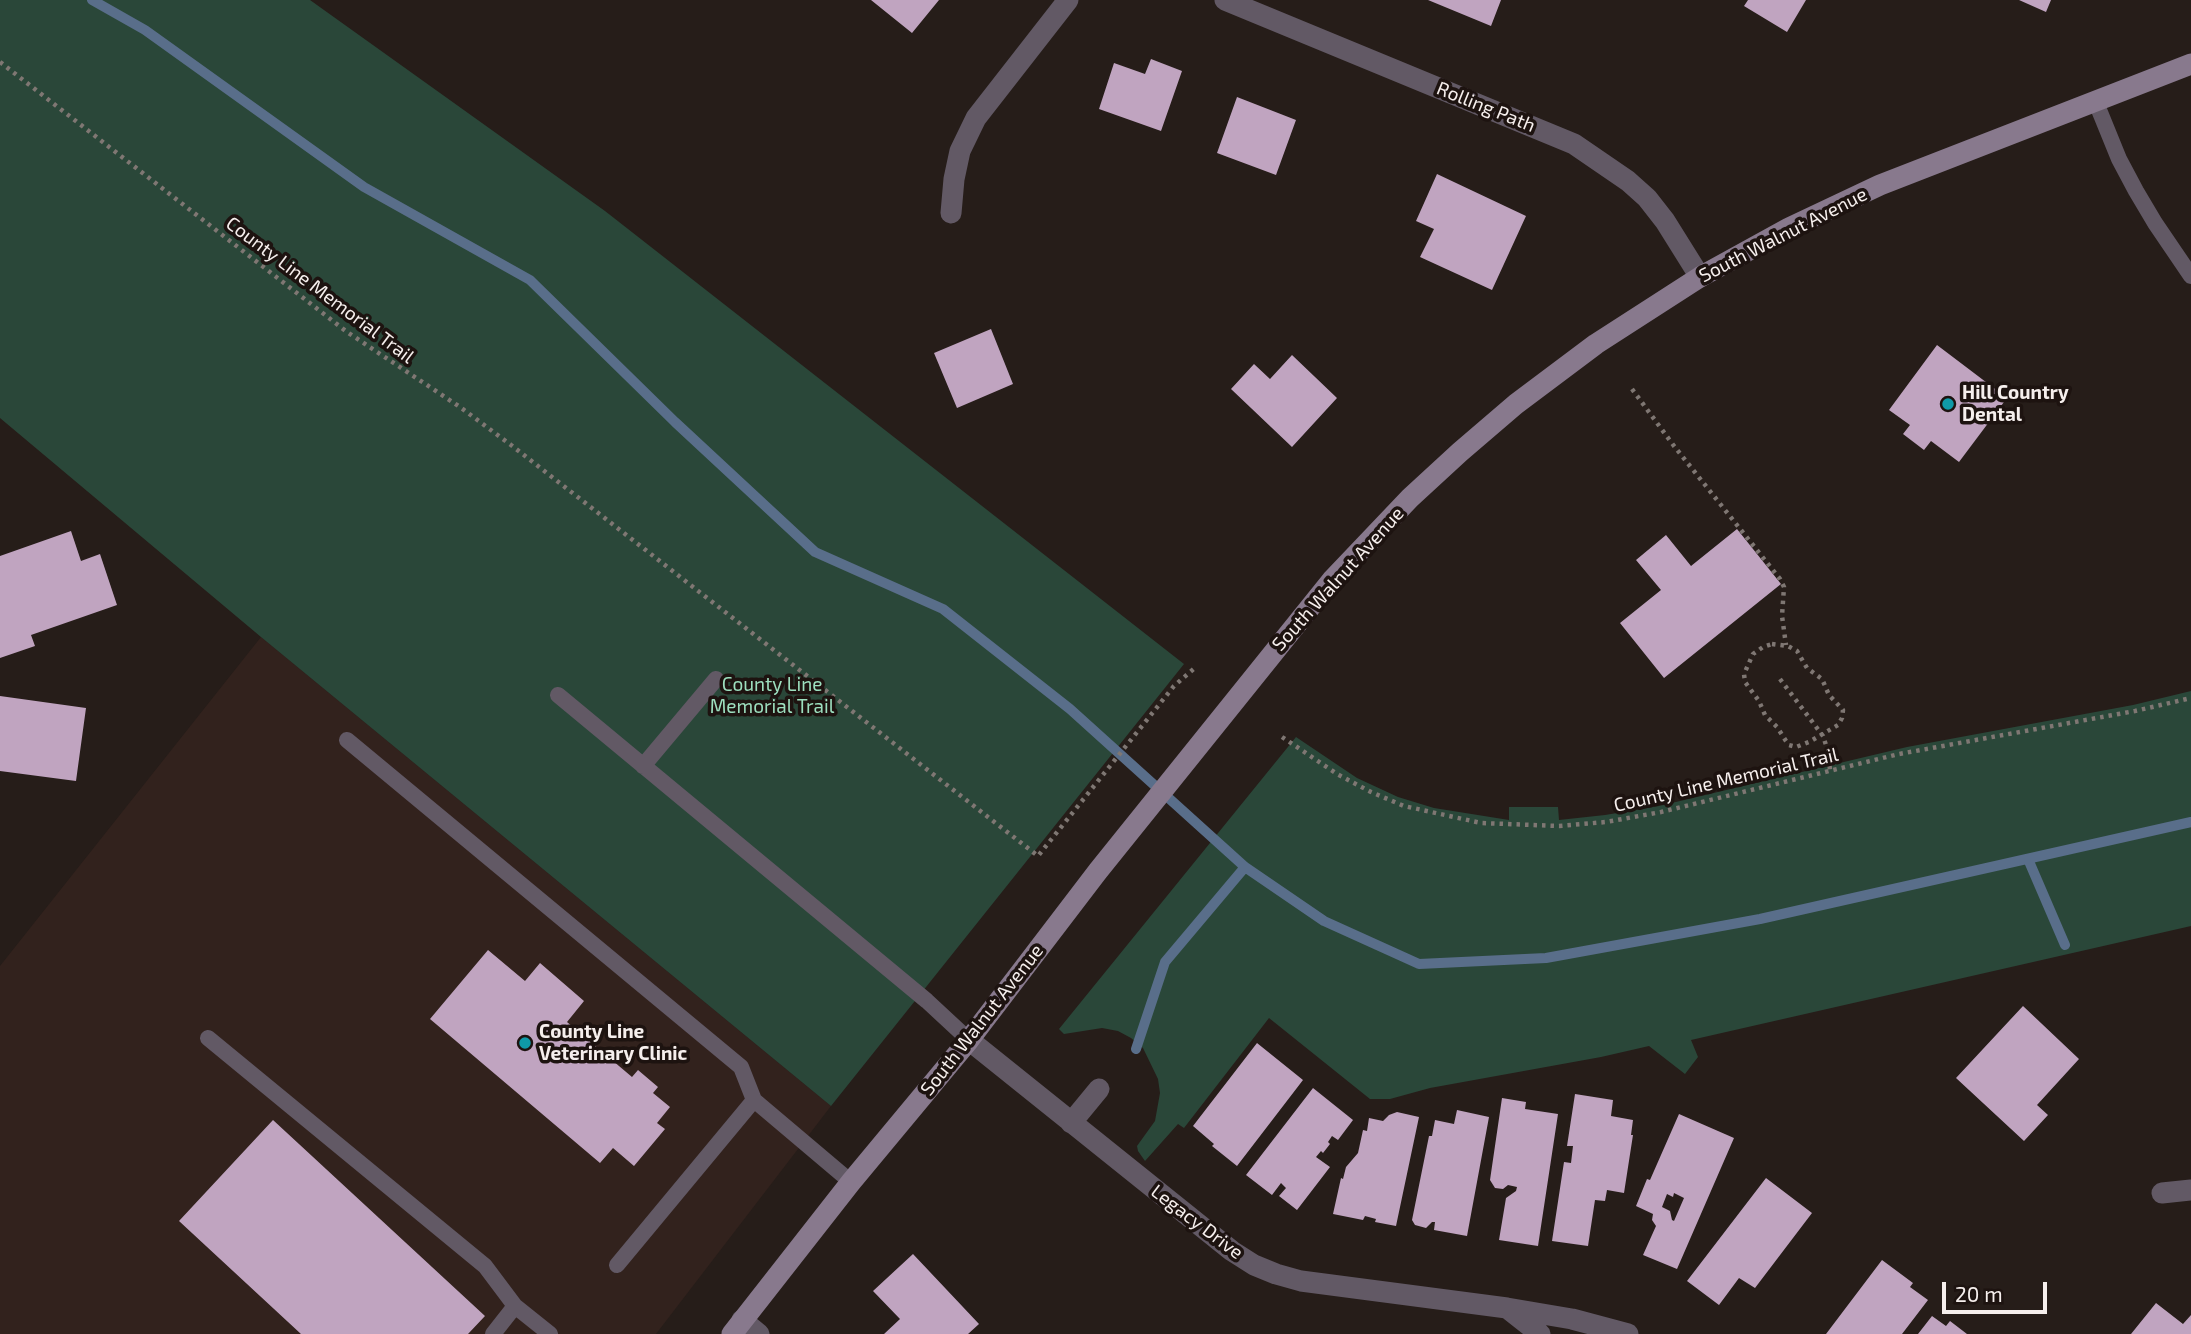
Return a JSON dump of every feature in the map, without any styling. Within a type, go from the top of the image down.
[{"type":"street","points":[[951,213],[960,151],[976,118],[1068,0]]},
{"type":"street","name":"Rolling Path","points":[[1225,0],[1574,144],[1628,181],[1647,198],[1665,221],[1700,277]]},
{"type":"street","name":"South Walnut Avenue","points":[[737,1327],[851,1182],[969,1040],[1098,872],[1332,580],[1410,498],[1460,452],[1517,404],[1596,344],[1700,277],[1789,229],[1854,197],[2191,64]]},
{"type":"street","name":"Legacy Drive","points":[[969,1040],[1232,1251],[1276,1274],[1301,1281],[1572,1319],[1628,1334]]},
{"type":"street","points":[[1072,1123],[1099,1089]]},
{"type":"street","points":[[2162,1193],[2191,1191]]},
{"type":"street","points":[[1507,1308],[1540,1334]]},
{"type":"street","points":[[737,1327],[759,1334]]},
{"type":"lane","points":[[2095,100],[2119,159],[2136,191],[2191,276]]},
{"type":"lane","points":[[643,765],[716,679]]},
{"type":"lane","points":[[558,695],[927,1002],[969,1040]]},
{"type":"lane","points":[[347,740],[741,1067],[754,1100],[851,1182]]},
{"type":"lane","points":[[208,1038],[485,1266],[516,1306],[550,1334]]},
{"type":"lane","points":[[617,1265],[754,1100]]},
{"type":"lane","points":[[493,1334],[516,1306]]},
{"type":"path","name":"County Line Memorial Trail","points":[[0,62],[347,332],[460,407],[511,445],[1038,856],[1174,686],[1197,666]]},
{"type":"path","points":[[1632,390],[1780,579],[1784,587],[1782,616],[1786,645]]},
{"type":"path","points":[[1772,644],[1786,645],[1797,651],[1807,668],[1822,679],[1829,695],[1842,707],[1842,718],[1838,725],[1822,735],[1796,747],[1789,745],[1765,715],[1759,701],[1745,682],[1744,674],[1753,654],[1772,644]]},
{"type":"path","points":[[1780,679],[1822,735],[1828,751],[1830,770]]},
{"type":"path","name":"County Line Memorial Trail","points":[[1282,737],[1337,774],[1404,806],[1481,823],[1559,826],[1606,822],[1732,796],[1899,754],[2135,711],[2191,698]]},
{"type":"shaded area","points":[[261,637],[831,1106],[656,1334],[0,1334],[0,966]]},
{"type":"green space","name":"County Line Memorial Trail","points":[[0,0],[310,0],[605,211],[1184,664],[831,1106],[261,637],[0,418]]},
{"type":"green space","points":[[2191,691],[2191,926],[1691,1040],[1698,1057],[1685,1074],[1649,1046],[1430,1088],[1390,1099],[1370,1099],[1269,1018],[1184,1128],[1178,1124],[1145,1161],[1137,1146],[1155,1121],[1160,1093],[1158,1079],[1143,1048],[1118,1031],[1102,1028],[1064,1034],[1059,1029],[1296,737],[1357,778],[1398,797],[1434,808],[1509,820],[1509,807],[1558,807],[1559,820],[1659,806],[1907,747],[2133,705]]},
{"type":"building","points":[[871,0],[939,0],[912,33]]},
{"type":"building","points":[[1428,0],[1501,0],[1491,26]]},
{"type":"building","points":[[1748,0],[1806,0],[1787,32],[1744,6]]},
{"type":"building","points":[[2019,0],[2051,0],[2046,12]]},
{"type":"building","points":[[1151,59],[1182,71],[1161,131],[1099,109],[1114,63],[1145,74]]},
{"type":"building","points":[[1237,97],[1296,120],[1276,175],[1217,153]]},
{"type":"building","points":[[1437,174],[1526,216],[1492,290],[1420,257],[1434,229],[1416,221]]},
{"type":"building","points":[[991,329],[1013,384],[957,408],[934,353]]},
{"type":"building","name":"Hill Country Dental","points":[[1937,345],[2007,398],[1959,462],[1931,441],[1924,450],[1903,434],[1910,425],[1889,410]]},
{"type":"building","points":[[1292,355],[1337,398],[1292,447],[1231,389],[1254,364],[1270,379]]},
{"type":"building","points":[[1737,529],[1781,584],[1664,678],[1620,623],[1661,590],[1636,560],[1666,535],[1691,566]]},
{"type":"building","points":[[71,531],[81,561],[100,554],[117,605],[31,635],[35,646],[0,658],[0,556]]},
{"type":"building","points":[[0,696],[86,708],[76,781],[0,771]]},
{"type":"building","name":"County Line Veterinary Clinic","points":[[488,950],[525,981],[540,963],[584,1001],[567,1022],[632,1077],[638,1070],[658,1087],[653,1093],[670,1107],[657,1123],[665,1129],[634,1166],[613,1148],[600,1163],[430,1019]]},
{"type":"building","points":[[2023,1006],[2079,1059],[2037,1105],[2048,1115],[2024,1141],[1956,1078]]},
{"type":"building","points":[[1257,1043],[1303,1080],[1237,1166],[1193,1126]]},
{"type":"building","points":[[1313,1088],[1353,1120],[1338,1140],[1332,1136],[1328,1142],[1330,1144],[1316,1157],[1330,1167],[1297,1210],[1279,1196],[1286,1188],[1281,1183],[1272,1195],[1246,1175]]},
{"type":"building","points":[[1575,1094],[1613,1100],[1611,1116],[1633,1120],[1624,1193],[1607,1190],[1605,1201],[1595,1200],[1588,1246],[1552,1241],[1564,1162],[1571,1163],[1573,1146],[1567,1146]]},
{"type":"building","points":[[1502,1098],[1526,1102],[1525,1109],[1558,1114],[1538,1246],[1499,1240],[1506,1198],[1516,1191],[1517,1187],[1508,1185],[1503,1189],[1495,1188],[1490,1180]]},
{"type":"building","points":[[1457,1110],[1489,1117],[1467,1236],[1434,1230],[1435,1222],[1426,1228],[1415,1225],[1412,1220],[1429,1136],[1432,1136],[1435,1120],[1454,1124]]},
{"type":"building","points":[[1397,1112],[1419,1117],[1396,1226],[1375,1222],[1376,1219],[1365,1216],[1363,1220],[1333,1214],[1341,1178],[1343,1179],[1346,1167],[1358,1153],[1363,1130],[1367,1131],[1369,1118],[1383,1121]]},
{"type":"building","points":[[1679,1114],[1734,1138],[1677,1269],[1643,1255],[1656,1226],[1652,1220],[1653,1214],[1636,1206],[1647,1179],[1650,1180]],"holes":[[[1674,1193],[1684,1198],[1674,1221],[1670,1211],[1662,1207],[1667,1194],[1673,1197]]]},
{"type":"building","points":[[273,1120],[485,1316],[468,1334],[301,1334],[179,1221]]},
{"type":"building","points":[[1766,1178],[1812,1213],[1755,1288],[1739,1278],[1719,1305],[1687,1281]]},
{"type":"building","points":[[913,1254],[979,1324],[968,1334],[884,1334],[900,1319],[873,1291]]},
{"type":"building","points":[[1882,1260],[1913,1283],[1910,1287],[1928,1300],[1902,1334],[1826,1334]]},
{"type":"building","points":[[2156,1303],[2183,1324],[2191,1315],[2191,1334],[2131,1334]]},
{"type":"building","points":[[1932,1316],[1946,1326],[1950,1321],[1967,1334],[1918,1334]]},
{"type":"waterway","points":[[92,0],[145,30],[364,187],[530,280],[675,422],[815,552],[943,609],[1070,709],[1245,867],[1324,921],[1419,964],[1546,958],[1760,919],[2191,822]]},
{"type":"waterway","points":[[2028,859],[2065,945]]},
{"type":"waterway","points":[[1136,1049],[1165,962],[1245,867]]},
{"type":"place","name":"Hill Country Dental","points":[[1948,404]]},
{"type":"place","name":"County Line Veterinary Clinic","points":[[525,1043]]}]
